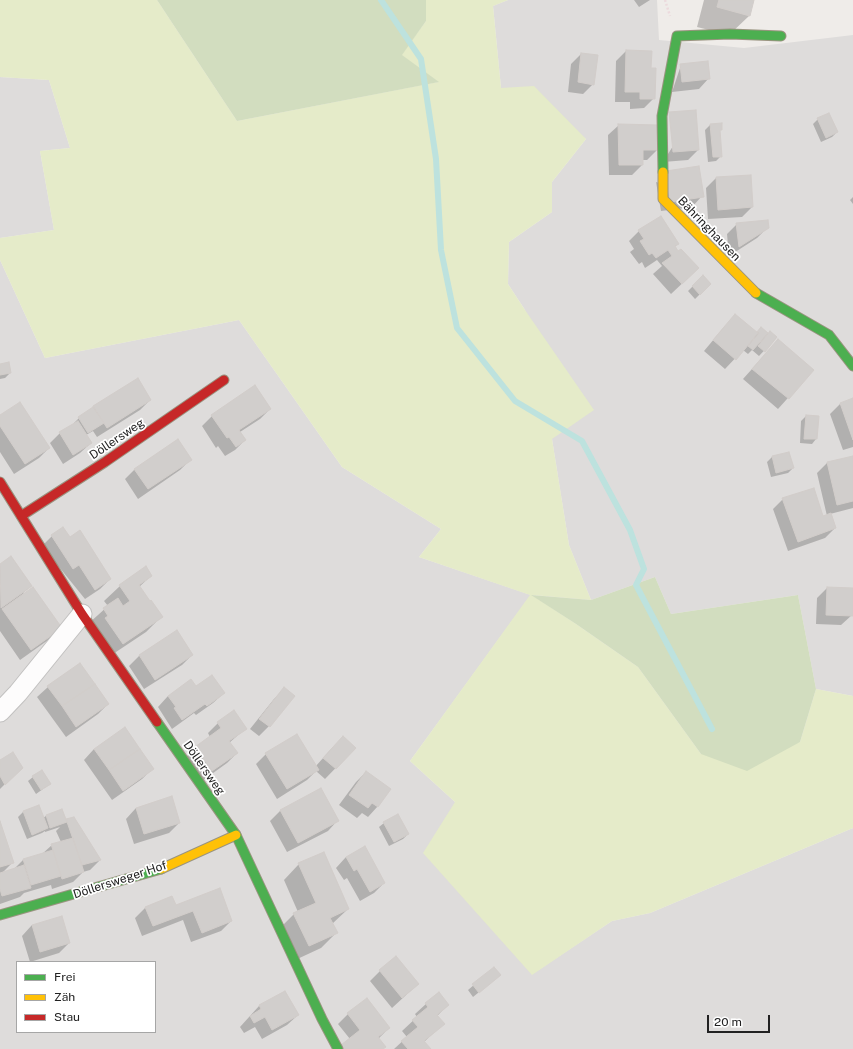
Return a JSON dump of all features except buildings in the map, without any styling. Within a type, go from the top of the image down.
[{"type":"street","name":"Bähringhausen","points":[[781,36],[730,34],[677,36],[662,116],[663,199],[754,292],[829,335],[853,366]]},
{"type":"street","name":"Döllersweg","points":[[21,516],[105,462],[224,380]]},
{"type":"street","name":"Döllersweg","points":[[0,482],[82,614],[236,835],[322,1019],[338,1049]]},
{"type":"street","points":[[0,712],[18,693],[82,614]]},
{"type":"street","name":"Döllersweger Hof","points":[[0,915],[160,869],[236,835]]},
{"type":"shaded area","points":[[508,0],[657,0],[659,40],[744,48],[853,35],[853,696],[816,689],[798,595],[671,614],[655,577],[591,600],[569,545],[552,439],[525,310],[508,284],[509,242],[552,212],[552,182],[586,139],[501,88],[493,6]]},
{"type":"shaded area","points":[[0,77],[49,80],[70,148],[40,151],[54,230],[0,238]]},
{"type":"shaded area","points":[[0,260],[45,358],[239,320],[342,467],[441,529],[419,557],[531,595],[410,761],[455,802],[532,974],[612,921],[650,913],[853,828],[853,1049],[0,1049]]},
{"type":"green space","points":[[0,0],[157,0],[237,121],[438,82],[401,55],[426,21],[426,0],[508,0],[493,6],[501,88],[534,86],[586,139],[552,182],[552,212],[509,242],[508,284],[594,410],[552,439],[569,545],[591,600],[532,595],[638,667],[701,754],[800,742],[816,689],[853,696],[853,828],[650,913],[612,921],[532,975],[423,853],[455,802],[410,761],[530,595],[419,557],[441,529],[342,467],[239,320],[45,358],[0,260],[0,238],[54,230],[40,151],[70,148],[49,80],[0,77]]},
{"type":"green space","points":[[157,0],[426,0],[426,21],[402,55],[439,82],[237,121]]},
{"type":"green space","points":[[655,577],[671,614],[798,595],[816,689],[800,742],[747,771],[701,754],[638,667],[531,595],[591,600]]},
{"type":"waterway","points":[[381,0],[421,59],[436,159],[441,250],[457,328],[515,401],[582,441],[630,530],[644,569],[636,585],[712,729]]},
{"type":"traffic: fast","points":[[663,172],[662,116],[677,36],[730,34],[781,36]]},
{"type":"traffic: fast","points":[[756,293],[829,335],[853,366]]},
{"type":"traffic: fast","points":[[157,722],[236,835],[322,1019],[338,1049]]},
{"type":"traffic: fast","points":[[0,915],[161,869]]},
{"type":"traffic: slow","points":[[663,172],[663,199],[756,293]]},
{"type":"traffic: slow","points":[[161,869],[236,835]]},
{"type":"traffic: jam","points":[[21,516],[105,462],[224,380]]},
{"type":"traffic: jam","points":[[0,482],[82,614],[157,722]]}]
